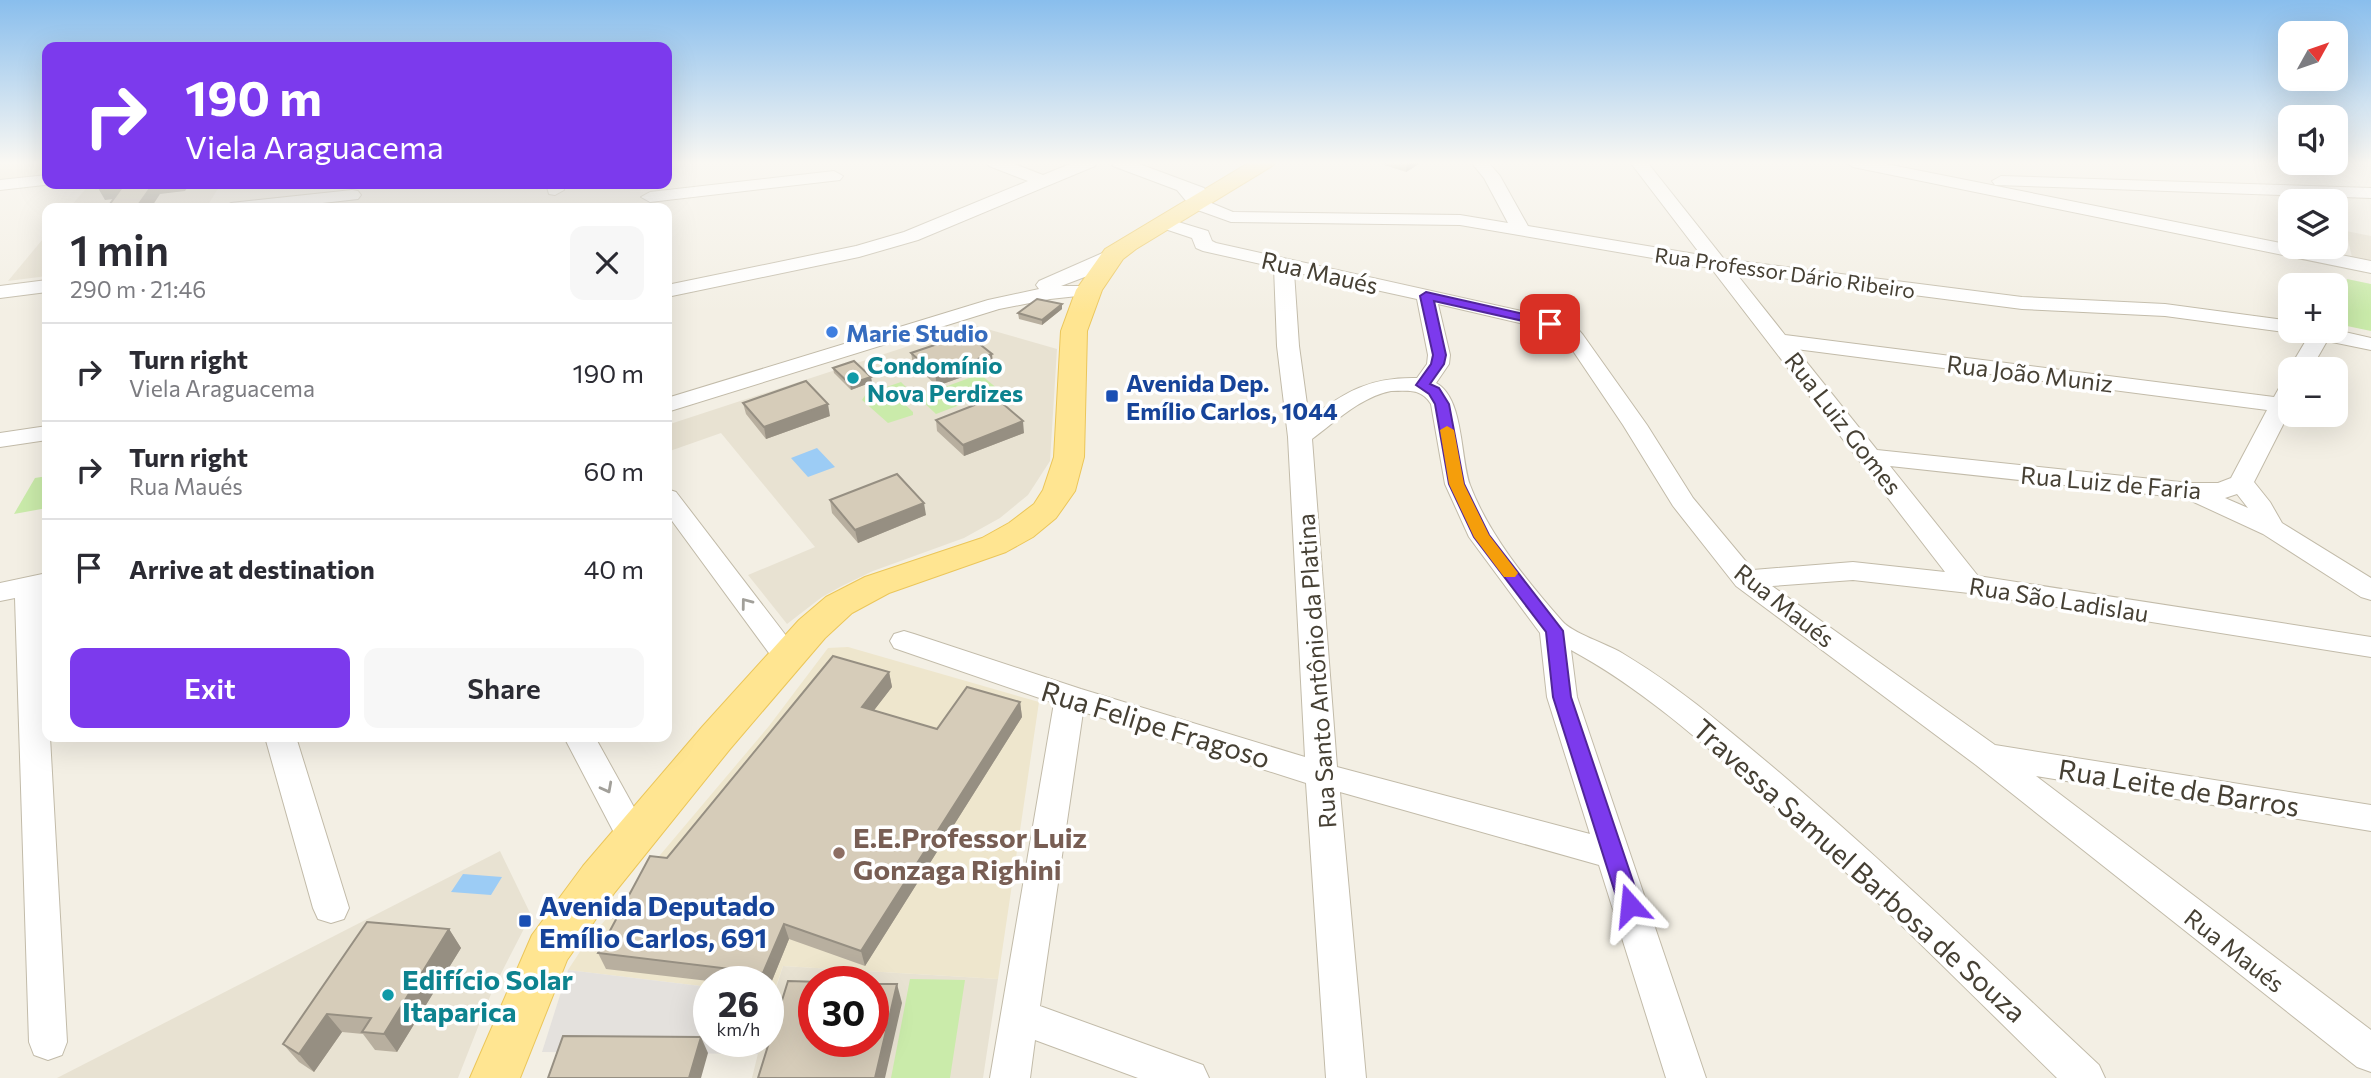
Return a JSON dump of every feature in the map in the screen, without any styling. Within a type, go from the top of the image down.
[{"type":"main road","points":[[495,1078],[548,949],[599,879],[812,629],[839,605],[877,584],[994,545],[1021,530],[1045,511],[1059,491],[1069,457],[1074,331],[1089,290],[1114,254],[1165,223],[1177,212]]},
{"type":"street","points":[[672,289],[859,251],[911,236],[968,212]]},
{"type":"street","name":"Rua Professor Dário Ribeiro","points":[[1225,212],[1231,216],[1460,220],[1718,263],[2022,303],[2165,310],[2278,325]]},
{"type":"street","name":"Rua Professor Dário Ribeiro","points":[[1262,212],[1280,216]]},
{"type":"street","points":[[1511,212],[1522,231]]},
{"type":"street","name":"Rua Luiz Gomes","points":[[1678,212],[1969,584]]},
{"type":"street","points":[[2092,212],[2371,267]]},
{"type":"street","points":[[1201,235],[1231,216]]},
{"type":"street","name":"Rua Maués","points":[[1165,223],[1201,235],[1203,244],[1210,247],[1539,321],[1570,332],[1635,425],[1682,501],[1746,580],[1987,756],[2371,1054]]},
{"type":"street","points":[[672,403],[995,304],[1083,271],[1114,254]]},
{"type":"street","name":"Rua Santo Antônio da Platina","points":[[1284,264],[1288,346],[1300,437],[1322,775],[1346,1078]]},
{"type":"street","points":[[0,292],[42,287]]},
{"type":"street","points":[[995,304],[1050,293],[1089,290]]},
{"type":"street","points":[[1423,385],[1438,364],[1439,355],[1426,296]]},
{"type":"street","points":[[2348,339],[2371,344]]},
{"type":"street","name":"Rua João Muniz","points":[[1780,341],[2278,394]]},
{"type":"street","points":[[1300,437],[1342,405],[1373,388],[1404,382],[1423,385],[1434,391],[1442,404],[1457,484],[1482,537],[1554,631],[1562,697],[1686,1078]]},
{"type":"street","points":[[2272,528],[2261,507],[2241,484],[2278,409]]},
{"type":"street","points":[[0,440],[42,434]]},
{"type":"street","name":"Rua Luiz de Faria","points":[[1872,457],[2190,491],[2221,491],[2241,484]]},
{"type":"street","points":[[2190,491],[2272,528],[2371,591]]},
{"type":"street","points":[[672,505],[787,657]]},
{"type":"street","name":"Rua São Ladislau","points":[[1746,580],[1803,573],[1853,571],[1969,584],[2371,646]]},
{"type":"street","points":[[25,587],[48,1042]]},
{"type":"street","name":"Travessa Samuel Barbosa de Souza","points":[[1554,631],[1588,645],[1632,672],[1695,719],[1809,817],[2085,1078]]},
{"type":"street","name":"Rua Felipe Fragoso","points":[[904,641],[1070,698],[1322,775],[1614,855]]},
{"type":"street","points":[[1010,1078],[1070,698]]},
{"type":"street","points":[[281,742],[331,908]]},
{"type":"street","points":[[582,742],[634,838]]},
{"type":"street","name":"Rua Leite de Barros","points":[[1987,756],[2371,818]]},
{"type":"street","points":[[1018,1016],[1189,1078]]},
{"type":"shaded area","points":[[2348,231],[2371,236],[2371,260],[2352,257]]},
{"type":"shaded area","points":[[42,240],[42,277],[8,281]]},
{"type":"shaded area","points":[[973,325],[1057,349],[1050,461],[1028,495],[1000,518],[964,538],[873,571],[842,586],[822,597],[787,624],[748,575],[815,547],[721,433],[672,450],[672,423]]},
{"type":"shaded area","name":"E.E.Professor Luiz Gonzaga Righini","points":[[848,647],[1039,702],[998,979],[889,972],[889,966],[693,966],[693,985],[568,970],[585,944],[769,726],[828,648]]},
{"type":"shaded area","points":[[500,851],[531,915],[493,989],[458,1078],[57,1078]]},
{"type":"shaded area","points":[[784,966],[798,967],[798,1057],[889,1057],[889,972],[998,979],[983,1078],[752,1078],[757,1057],[784,1057]]},
{"type":"shaded area","points":[[568,970],[693,985],[693,1053],[542,1052]]},
{"type":"green space","points":[[2348,279],[2371,284],[2371,331],[2348,326]]},
{"type":"green space","points":[[980,374],[999,390],[936,414],[918,397]]},
{"type":"green space","points":[[901,382],[911,392],[898,398],[913,415],[888,423],[862,400],[866,394]]},
{"type":"green space","points":[[42,477],[42,509],[14,514],[35,478]]},
{"type":"green space","points":[[910,979],[965,980],[950,1078],[891,1078]]},
{"type":"water","points":[[817,448],[835,467],[808,477],[791,458]]},
{"type":"water","points":[[463,874],[502,877],[491,895],[451,892]]},
{"type":"building","points":[[1037,299],[1062,304],[1042,320],[1018,313]]},
{"type":"building","points":[[967,334],[992,354],[935,374],[911,353]]},
{"type":"building","name":"Condomínio Nova Perdizes","points":[[854,361],[871,377],[850,384],[833,368]]},
{"type":"building","points":[[806,381],[828,404],[764,427],[743,403]]},
{"type":"building","points":[[995,397],[1023,421],[963,445],[936,420]]},
{"type":"building","points":[[897,474],[924,503],[855,530],[830,500]]},
{"type":"building","name":"E.E.Professor Luiz Gonzaga Righini","points":[[833,656],[889,672],[862,707],[937,729],[967,687],[1020,702],[861,951],[784,924],[766,966],[705,966],[598,953],[650,856],[667,858]]},
{"type":"building","points":[[367,922],[449,929],[384,1034],[362,1032],[371,1018],[327,1014],[299,1054],[283,1044]]},
{"type":"building","points":[[788,981],[798,981],[798,1057],[880,1057],[875,1078],[758,1078],[764,1057],[784,1057],[784,994]]},
{"type":"building","points":[[889,984],[897,984],[889,1018]]},
{"type":"building","points":[[563,1036],[693,1037],[693,1057],[695,1057],[689,1078],[548,1078]]},
{"type":"slow traffic","points":[[1447,430],[1457,484],[1482,537],[1510,573]]},
{"type":"place","name":"Marie Studio","points":[[832,332]]},
{"type":"place","name":"Condomínio Nova Perdizes","points":[[853,378]]},
{"type":"place","name":"Avenida Dep. Emílio Carlos, 1044","points":[[1112,396]]},
{"type":"place","name":"E.E.Professor Luiz Gonzaga Righini","points":[[839,853]]},
{"type":"place","name":"Avenida Deputado Emílio Carlos, 691","points":[[525,921]]},
{"type":"place","name":"Edifício Solar Itaparica","points":[[388,995]]},
{"type":"route","points":[[1550,324],[1426,296],[1439,355],[1438,364],[1423,385],[1434,391],[1442,404],[1457,484],[1482,537],[1554,631],[1562,697],[1630,905]]}]
